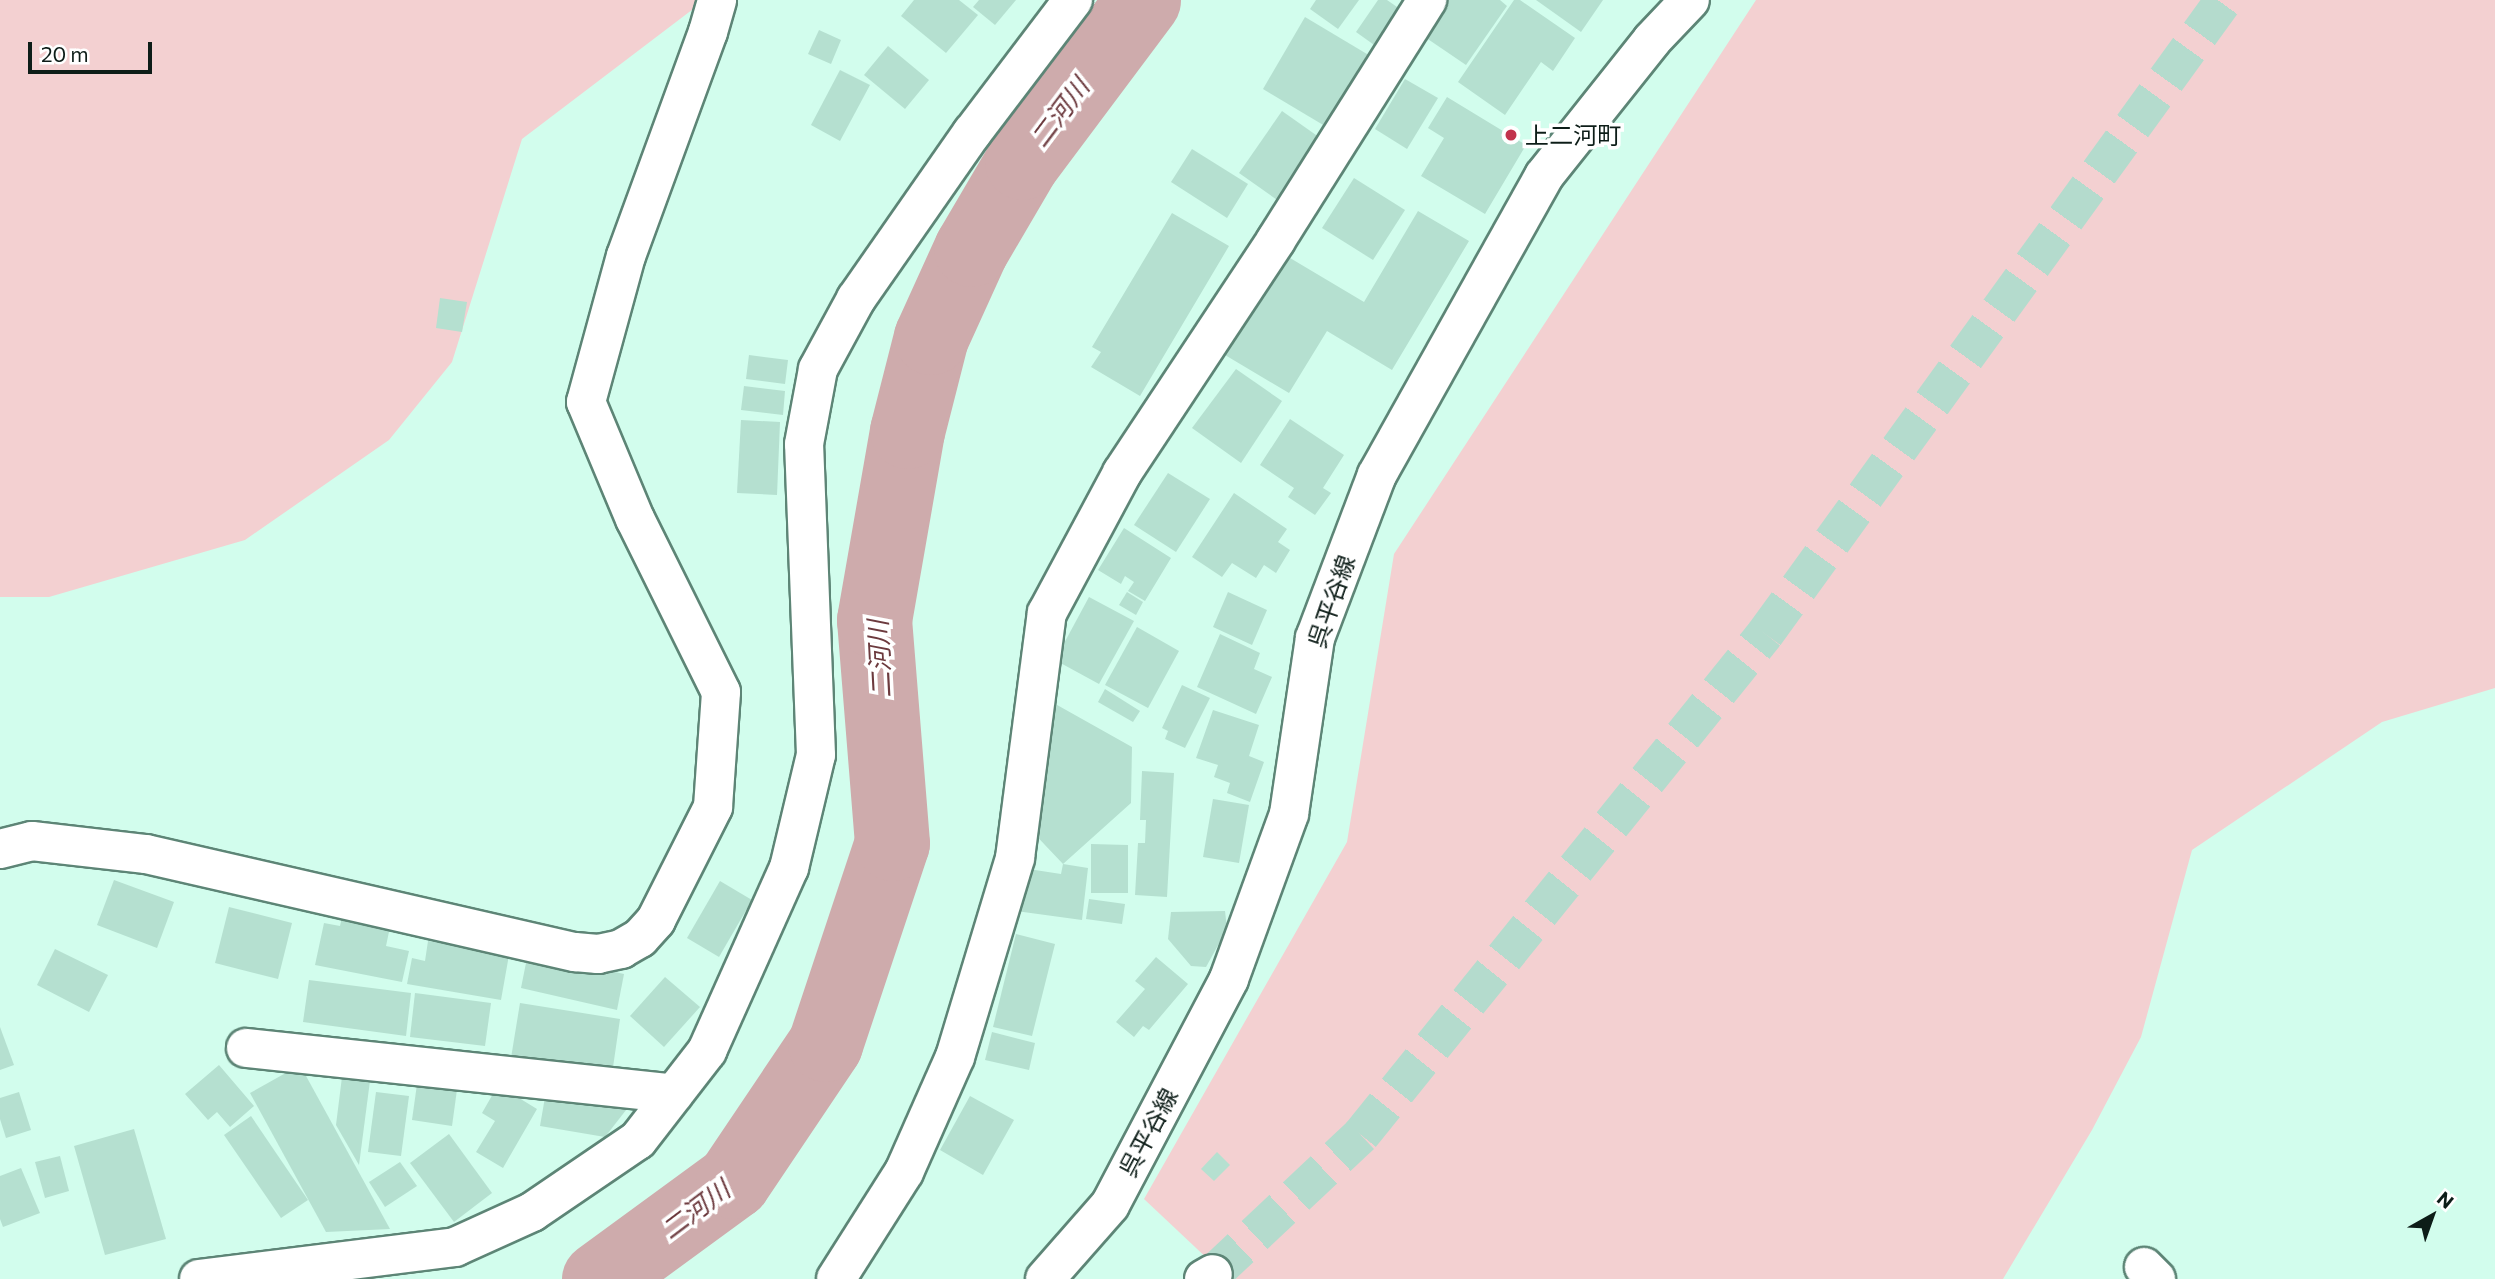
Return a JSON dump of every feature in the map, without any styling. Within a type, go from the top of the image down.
[{"type":"street","points":[[0,849],[32,841],[146,854],[575,952],[598,954],[621,949],[640,938],[656,920],[713,807],[721,692],[635,519],[586,401],[626,256],[708,32],[717,0]]},
{"type":"street","points":[[199,1279],[456,1247],[532,1212],[638,1140],[707,1051],[789,867],[816,755],[804,444],[818,369],[856,299],[972,133],[1042,37],[1073,0]]},
{"type":"street","points":[[836,1279],[904,1172],[955,1056],[1014,858],[1046,614],[1122,473],[1276,240],[1427,0]]},
{"type":"street","name":"呉平谷線","points":[[1045,1279],[1110,1205],[1229,979],[1289,814],[1315,638],[1377,475],[1544,176],[1652,40],[1690,0]]},
{"type":"street","points":[[246,1048],[674,1094]]},
{"type":"shaded area","points":[[0,0],[705,0],[522,139],[452,362],[389,440],[245,540],[49,597],[0,597]]},
{"type":"shaded area","points":[[1756,0],[2495,0],[2495,688],[2382,722],[2192,850],[2141,1037],[2092,1130],[2003,1279],[1229,1279],[1144,1199],[1347,842],[1394,554]]},
{"type":"building","points":[[914,0],[959,0],[978,15],[946,53],[901,16]]},
{"type":"building","points":[[979,0],[1016,0],[995,25],[973,7]]},
{"type":"building","points":[[1316,0],[1359,0],[1338,29],[1310,9]]},
{"type":"building","points":[[1378,0],[1387,0],[1410,16],[1384,52],[1356,32]]},
{"type":"building","points":[[1438,0],[1500,0],[1507,6],[1466,65],[1416,31]]},
{"type":"building","points":[[1514,0],[1520,0],[1575,38],[1553,71],[1541,62],[1505,115],[1458,82]]},
{"type":"building","points":[[1536,0],[1603,0],[1581,32]]},
{"type":"building","points":[[1305,17],[1382,63],[1340,135],[1263,89]]},
{"type":"building","points":[[819,30],[841,40],[831,64],[808,54]]},
{"type":"building","points":[[888,46],[929,80],[905,109],[864,75]]},
{"type":"building","points":[[840,70],[870,85],[840,141],[811,125]]},
{"type":"building","points":[[1405,79],[1438,98],[1407,149],[1375,129]]},
{"type":"building","points":[[1447,97],[1526,145],[1485,214],[1421,176],[1444,138],[1428,128]]},
{"type":"building","points":[[1282,111],[1333,147],[1290,209],[1239,173]]},
{"type":"building","points":[[1192,149],[1248,184],[1227,218],[1171,182]]},
{"type":"building","points":[[1354,178],[1405,210],[1373,260],[1322,228]]},
{"type":"building","points":[[1418,211],[1469,241],[1392,370],[1327,331],[1289,393],[1225,355],[1285,255],[1364,302]]},
{"type":"building","points":[[1172,213],[1229,246],[1140,396],[1091,367],[1101,352],[1092,347]]},
{"type":"building","points":[[440,298],[467,302],[462,332],[436,328]]},
{"type":"building","points":[[749,355],[788,360],[785,384],[746,379]]},
{"type":"building","points":[[1236,369],[1282,401],[1241,463],[1192,428]]},
{"type":"building","points":[[744,386],[785,391],[783,415],[741,410]]},
{"type":"building","points":[[1290,419],[1344,455],[1323,488],[1331,493],[1315,515],[1288,497],[1294,488],[1260,465]]},
{"type":"building","points":[[741,420],[780,422],[777,495],[737,493]]},
{"type":"building","points":[[1168,473],[1210,499],[1176,552],[1134,525]]},
{"type":"building","points":[[1234,493],[1287,529],[1278,542],[1290,550],[1276,573],[1264,565],[1256,578],[1232,563],[1222,577],[1192,557]]},
{"type":"building","points":[[1124,528],[1171,558],[1145,601],[1128,591],[1134,582],[1125,576],[1121,584],[1098,570]]},
{"type":"building","points":[[1127,592],[1143,602],[1136,615],[1119,605]]},
{"type":"building","points":[[1228,592],[1267,610],[1252,645],[1213,627]]},
{"type":"building","points":[[1089,597],[1134,621],[1099,684],[1055,660]]},
{"type":"building","points":[[1137,627],[1179,651],[1148,708],[1105,685]]},
{"type":"building","points":[[1220,634],[1260,653],[1254,669],[1272,677],[1256,714],[1197,687]]},
{"type":"building","points":[[1182,685],[1210,698],[1185,748],[1165,739],[1168,731],[1162,728]]},
{"type":"building","points":[[1105,689],[1140,711],[1133,722],[1098,702]]},
{"type":"building","points":[[1050,701],[1132,747],[1131,803],[1063,864],[1027,826],[1042,811],[1032,800]]},
{"type":"building","points":[[1213,710],[1259,725],[1249,756],[1264,762],[1250,802],[1227,793],[1230,783],[1214,777],[1218,765],[1196,758]]},
{"type":"building","points":[[1142,771],[1174,773],[1167,897],[1135,895],[1138,843],[1145,843],[1146,820],[1140,820]]},
{"type":"building","points":[[1213,799],[1249,805],[1239,863],[1203,857]]},
{"type":"building","points":[[1091,844],[1128,845],[1128,893],[1091,893]]},
{"type":"building","points":[[1063,864],[1088,868],[1082,920],[1016,911],[1022,868],[1061,874]]},
{"type":"building","points":[[114,880],[174,902],[157,948],[97,925]]},
{"type":"building","points":[[720,881],[752,900],[719,957],[687,938]]},
{"type":"building","points":[[1089,899],[1125,904],[1122,924],[1086,919]]},
{"type":"building","points":[[229,907],[292,923],[278,979],[215,963]]},
{"type":"building","points":[[1225,911],[1227,929],[1206,967],[1191,966],[1168,939],[1171,912]]},
{"type":"building","points":[[342,917],[390,927],[386,946],[409,951],[402,982],[315,965],[324,923],[340,926]]},
{"type":"building","points":[[1016,934],[1055,944],[1032,1036],[993,1027]]},
{"type":"building","points":[[428,941],[509,955],[501,1000],[407,984],[412,958],[425,961]]},
{"type":"building","points":[[55,949],[108,975],[89,1012],[37,985]]},
{"type":"building","points":[[528,953],[624,974],[617,1010],[521,988]]},
{"type":"building","points":[[1156,957],[1188,984],[1149,1030],[1143,1026],[1134,1037],[1116,1022],[1145,989],[1135,981]]},
{"type":"building","points":[[665,977],[700,1007],[664,1047],[630,1016]]},
{"type":"building","points":[[309,980],[411,993],[406,1036],[303,1022]]},
{"type":"building","points":[[415,993],[491,1003],[485,1046],[410,1037]]},
{"type":"building","points":[[520,1003],[620,1019],[612,1074],[511,1058]]},
{"type":"building","points":[[0,1027],[14,1065],[0,1070]]},
{"type":"building","points":[[992,1032],[1035,1043],[1029,1070],[985,1060]]},
{"type":"building","points":[[219,1065],[254,1106],[230,1127],[217,1112],[208,1120],[185,1094]]},
{"type":"building","points":[[300,1065],[390,1229],[326,1232],[250,1093]]},
{"type":"building","points":[[343,1069],[371,1073],[359,1165],[336,1125]]},
{"type":"building","points":[[419,1070],[459,1075],[452,1126],[412,1120]]},
{"type":"building","points":[[548,1080],[637,1096],[605,1137],[540,1126]]},
{"type":"building","points":[[498,1085],[537,1109],[503,1168],[476,1152],[495,1121],[482,1113]]},
{"type":"building","points":[[19,1092],[31,1130],[6,1138],[0,1119],[0,1098]]},
{"type":"building","points":[[376,1092],[409,1096],[401,1156],[368,1152]]},
{"type":"building","points":[[970,1096],[1014,1120],[983,1175],[940,1150]]},
{"type":"building","points":[[251,1116],[308,1200],[281,1218],[224,1135]]},
{"type":"building","points":[[134,1129],[166,1239],[105,1255],[74,1146]]},
{"type":"building","points":[[449,1134],[492,1193],[454,1222],[410,1163]]},
{"type":"building","points":[[1217,1152],[1230,1165],[1214,1181],[1201,1169]]},
{"type":"building","points":[[60,1156],[69,1191],[45,1198],[35,1162]]},
{"type":"building","points":[[400,1162],[417,1186],[385,1207],[369,1182]]},
{"type":"building","points":[[21,1168],[40,1213],[3,1227],[0,1219],[0,1176]]},
{"type":"waterway","name":"二河川","points":[[599,1279],[733,1181],[825,1044],[892,843],[874,620],[907,431],[931,337],[971,249],[1022,162],[1143,0]]},
{"type":"tunnel","points":[[1213,1274],[1361,1135],[1765,634],[2224,0]]},
{"type":"place","name":"上二河町","points":[[1511,135]]}]
